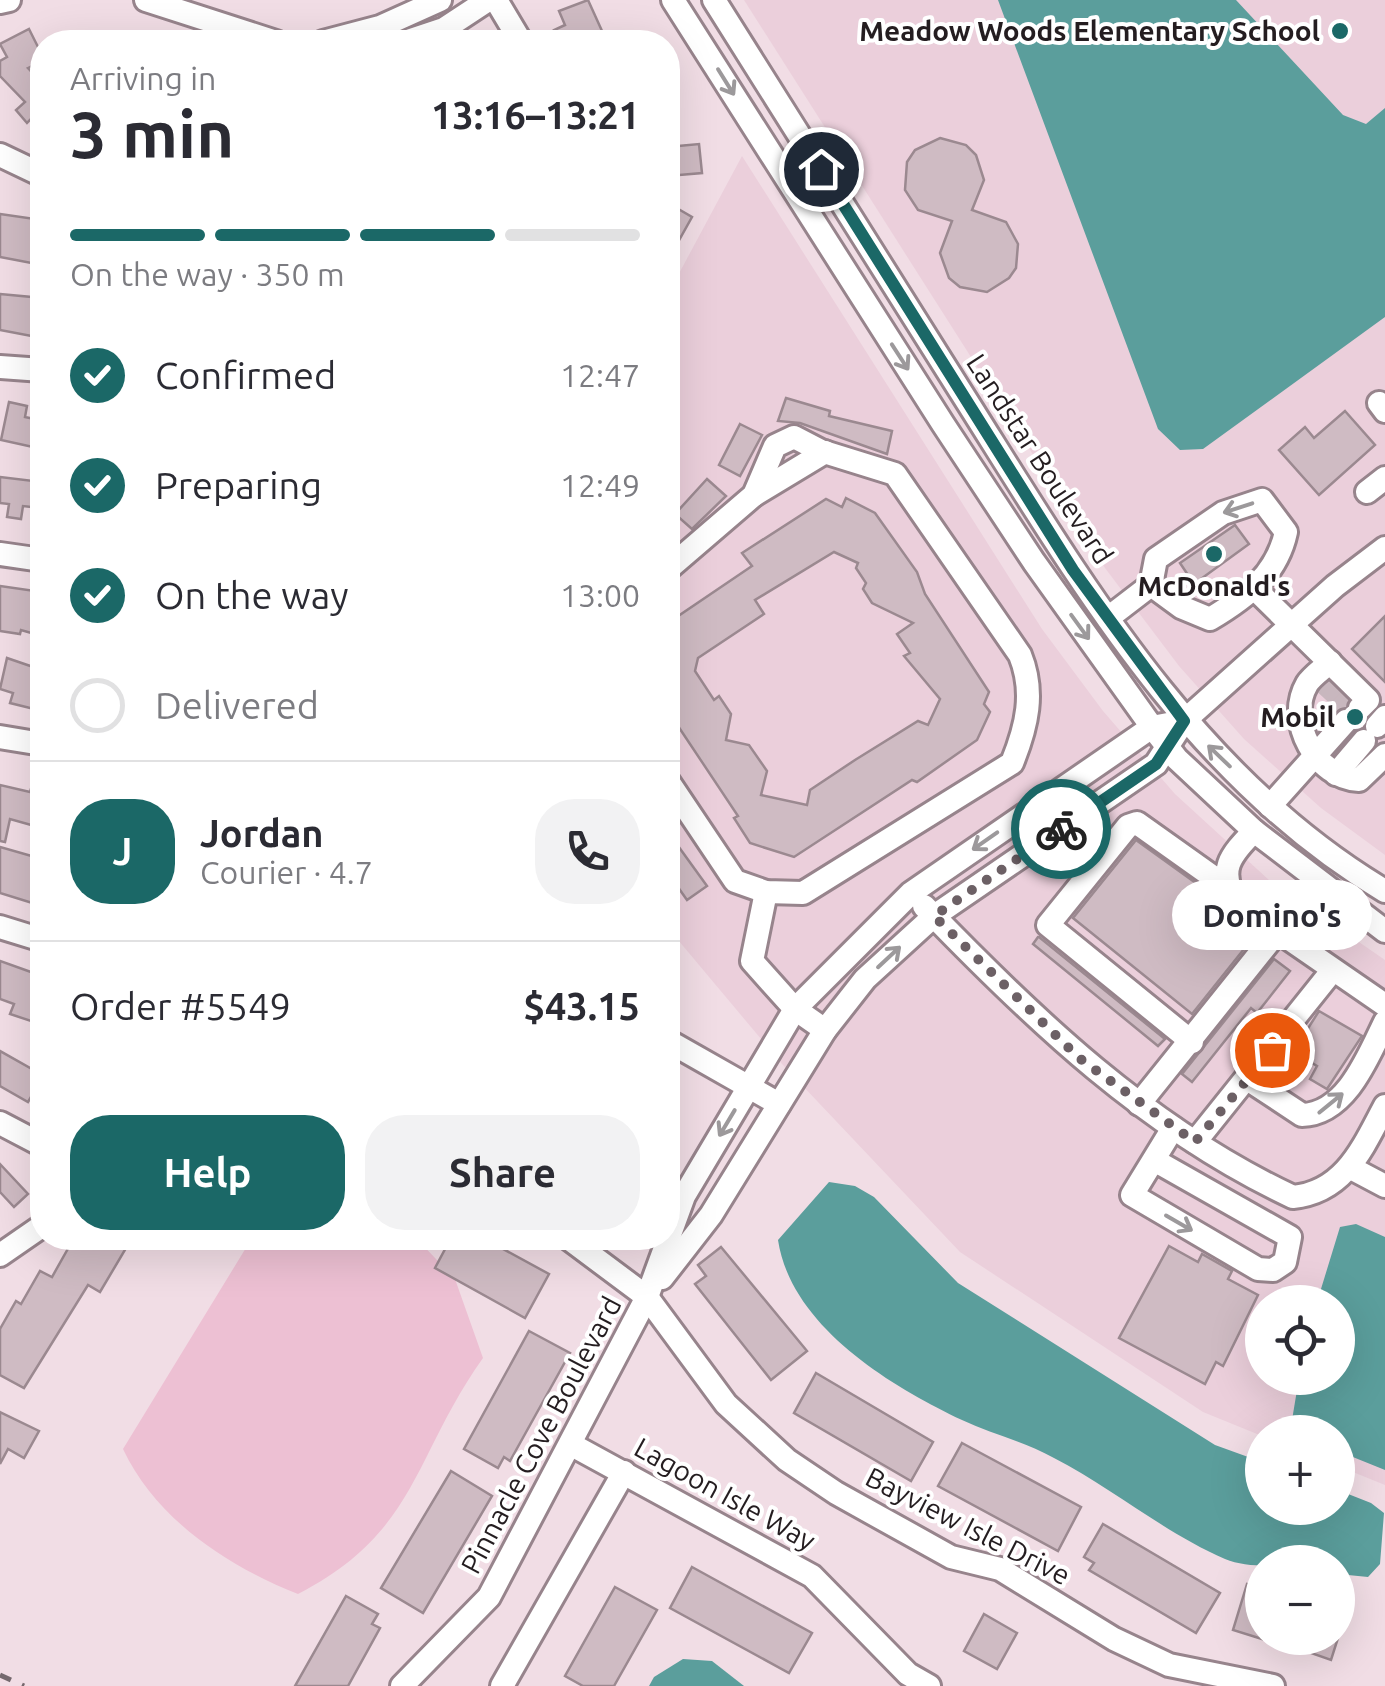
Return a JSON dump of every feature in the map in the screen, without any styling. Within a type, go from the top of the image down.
[{"type":"street","points":[[0,2],[8,0]]},
{"type":"street","points":[[146,0],[239,30]]},
{"type":"street","points":[[366,30],[440,0]]},
{"type":"street","points":[[441,30],[488,0]]},
{"type":"street","points":[[496,0],[514,30]]},
{"type":"street","points":[[674,0],[953,440],[1152,727],[1169,749],[1254,831],[1385,931]]},
{"type":"street","name":"Landstar Boulevard","points":[[714,0],[1073,570],[1184,721],[1270,806],[1385,891]]},
{"type":"street","points":[[0,155],[30,169]]},
{"type":"street","points":[[0,367],[30,369]]},
{"type":"street","points":[[680,559],[754,494],[775,446],[794,437],[825,452],[894,474],[1020,655],[1030,680],[1025,730],[1012,763],[917,826],[803,893],[766,892],[734,880],[680,799]]},
{"type":"street","points":[[1108,618],[1151,585],[1156,560],[1222,513],[1262,500],[1286,532],[1280,560],[1254,588],[1210,619],[1181,607],[1151,585]]},
{"type":"street","points":[[1184,721],[1292,624],[1385,548]]},
{"type":"street","points":[[0,554],[30,558]]},
{"type":"street","points":[[1254,588],[1292,624],[1346,695],[1378,726],[1336,774]]},
{"type":"street","points":[[1346,695],[1308,684],[1307,740],[1336,774],[1359,780],[1385,755]]},
{"type":"street","points":[[1270,806],[1307,740],[1346,695]]},
{"type":"street","points":[[1307,740],[1346,695]]},
{"type":"street","name":"Pinnacle Cove Boulevard","points":[[680,1207],[795,1009],[911,892],[1152,727],[1184,721]]},
{"type":"street","name":"Pinnacle Cove Boulevard","points":[[647,1296],[711,1215],[825,1030],[865,979],[934,916],[1156,764],[1184,721]]},
{"type":"street","points":[[0,737],[30,742]]},
{"type":"street","points":[[1031,810],[1050,837]]},
{"type":"street","points":[[1192,1042],[1048,925],[1128,826],[1137,822],[1226,886]]},
{"type":"street","points":[[1254,831],[1232,854],[1224,870],[1226,886],[1236,903],[1385,1005]]},
{"type":"street","points":[[766,892],[752,961],[795,1009],[825,1030]]},
{"type":"street","points":[[911,892],[1079,1058],[1173,1128],[1260,1182],[1299,1196],[1312,1195],[1351,1168],[1385,1106]]},
{"type":"street","points":[[0,927],[30,936]]},
{"type":"street","points":[[1139,1104],[1277,932]]},
{"type":"street","points":[[1195,1142],[1249,1080],[1332,972]]},
{"type":"street","points":[[1249,1080],[1302,1115],[1328,1110],[1349,1086],[1385,1022]]},
{"type":"street","points":[[680,1048],[779,1104]]},
{"type":"street","points":[[0,1123],[30,1139]]},
{"type":"street","points":[[1173,1128],[1132,1196],[1258,1269],[1272,1270],[1285,1262],[1299,1196]]},
{"type":"street","points":[[1154,1160],[1290,1236]]},
{"type":"street","points":[[1351,1168],[1385,1186]]},
{"type":"street","points":[[0,1256],[30,1235]]},
{"type":"street","name":"Bayview Isle Drive","points":[[584,1250],[647,1296],[726,1404],[787,1460],[836,1493],[951,1557],[1000,1569],[1114,1639],[1169,1665],[1273,1686]]},
{"type":"street","name":"Pinnacle Cove Boulevard","points":[[402,1686],[489,1597],[647,1296],[664,1250]]},
{"type":"street","name":"Lagoon Isle Way","points":[[572,1444],[812,1576],[908,1674],[929,1686]]},
{"type":"street","points":[[502,1686],[624,1472]]},
{"type":"shaded area","points":[[744,0],[1385,0],[1385,855],[1321,808],[1244,739],[1179,666],[1105,568]]},
{"type":"shaded area","points":[[742,156],[1042,629],[1103,711],[1175,794],[1269,880],[1385,960],[1385,1485],[1355,1473],[1355,1415],[1245,1415],[1245,1429],[1203,1412],[960,1252],[782,1064],[680,942],[680,272]]},
{"type":"shaded area","points":[[245,1250],[427,1250],[455,1279],[483,1358],[391,1518],[368,1545],[338,1570],[298,1594],[245,1569],[196,1537],[154,1497],[123,1449]]},
{"type":"water","points":[[998,0],[1236,0],[1343,115],[1366,124],[1385,108],[1385,317],[1203,449],[1180,450],[1158,429]]},
{"type":"water","points":[[829,1182],[855,1186],[874,1197],[958,1283],[1215,1445],[1245,1456],[1245,1525],[1355,1525],[1355,1497],[1384,1513],[1380,1564],[1368,1577],[1355,1576],[1355,1545],[1245,1545],[1245,1564],[1225,1559],[1054,1458],[934,1406],[876,1371],[823,1326],[802,1300],[787,1271],[778,1240]]},
{"type":"water","points":[[1356,1224],[1385,1237],[1385,1470],[1355,1458],[1355,1415],[1293,1415],[1296,1395],[1355,1395],[1355,1285],[1322,1285],[1340,1227]]},
{"type":"water","points":[[683,1659],[712,1661],[744,1686],[649,1686],[654,1677]]},
{"type":"building","points":[[588,0],[602,30],[554,30],[565,25],[559,11]]},
{"type":"building","points":[[30,31],[27,123],[16,110],[25,102],[0,76],[0,61],[7,57],[0,44]]},
{"type":"building","points":[[940,138],[966,145],[976,155],[984,180],[972,210],[1006,222],[1018,244],[1016,268],[1009,278],[987,292],[960,287],[949,278],[940,253],[952,221],[918,210],[905,190],[907,162],[915,150]]},
{"type":"building","points":[[699,144],[702,173],[680,175],[680,146]]},
{"type":"building","points":[[680,210],[692,217],[680,238]]},
{"type":"building","points":[[0,214],[30,218],[30,263],[0,257]]},
{"type":"building","points":[[0,294],[30,297],[30,336],[0,330]]},
{"type":"building","points":[[786,398],[830,411],[829,416],[892,431],[887,454],[800,423],[778,421]]},
{"type":"building","points":[[9,402],[27,406],[30,446],[1,440]]},
{"type":"building","points":[[1345,411],[1375,445],[1319,495],[1279,450],[1305,427],[1314,438]]},
{"type":"building","points":[[740,424],[762,435],[740,476],[719,465]]},
{"type":"building","points":[[0,477],[30,481],[30,507],[23,506],[21,519],[7,517],[9,504],[0,503]]},
{"type":"building","points":[[707,479],[726,496],[692,529],[680,518],[680,509]]},
{"type":"building","points":[[846,498],[875,513],[917,572],[925,594],[989,692],[984,704],[990,712],[977,740],[917,782],[912,780],[794,857],[750,843],[734,818],[738,816],[680,729],[680,615],[752,566],[742,553],[826,499],[842,507]],"holes":[[[834,552],[858,563],[856,568],[872,603],[913,623],[897,634],[910,653],[904,656],[940,699],[928,725],[918,721],[855,760],[810,790],[807,805],[761,795],[767,771],[749,745],[726,740],[731,714],[719,696],[714,700],[695,671],[698,658],[764,614],[755,600]]]},
{"type":"building","name":"McDonald's","points":[[1235,525],[1249,544],[1194,584],[1180,563]]},
{"type":"building","points":[[0,586],[30,590],[30,633],[0,631]]},
{"type":"building","points":[[1385,616],[1385,682],[1352,649]]},
{"type":"building","points":[[7,658],[30,666],[30,708],[10,703],[13,693],[0,689]]},
{"type":"building","points":[[0,785],[30,792],[30,825],[10,819],[5,842],[0,841]]},
{"type":"building","points":[[1136,840],[1218,899],[1228,915],[1256,934],[1192,1014],[1073,918]]},
{"type":"building","points":[[0,847],[30,856],[30,902],[0,893]]},
{"type":"building","points":[[680,849],[707,886],[687,900],[680,890]]},
{"type":"building","points":[[1038,937],[1165,1039],[1158,1046],[1033,944]]},
{"type":"building","points":[[1274,959],[1290,971],[1257,1013],[1251,1008],[1192,1082],[1182,1074]]},
{"type":"building","points":[[0,961],[30,972],[30,1021],[10,1014],[14,1004],[0,999]]},
{"type":"building","points":[[1319,1011],[1362,1036],[1327,1089],[1310,1079],[1317,1066],[1293,1052]]},
{"type":"building","points":[[0,1051],[30,1068],[28,1102],[0,1086]]},
{"type":"building","points":[[0,1164],[28,1194],[14,1207],[0,1192]]},
{"type":"building","points":[[1169,1246],[1198,1262],[1202,1254],[1232,1271],[1228,1279],[1245,1288],[1245,1321],[1223,1366],[1216,1362],[1205,1384],[1119,1338]]},
{"type":"building","points":[[721,1247],[807,1351],[771,1380],[695,1284],[706,1276],[698,1265]]},
{"type":"building","points":[[67,1250],[125,1250],[100,1292],[88,1285],[24,1388],[0,1375],[0,1329],[16,1301],[21,1304],[40,1271],[52,1277]]},
{"type":"building","points":[[445,1250],[505,1250],[549,1274],[525,1318],[435,1268]]},
{"type":"building","points":[[529,1331],[570,1353],[510,1461],[504,1457],[498,1468],[464,1449]]},
{"type":"building","points":[[816,1373],[933,1442],[911,1481],[794,1413]]},
{"type":"building","points":[[0,1412],[39,1431],[24,1458],[8,1449],[0,1464]]},
{"type":"building","points":[[962,1443],[1081,1507],[1058,1551],[938,1486]]},
{"type":"building","points":[[451,1471],[492,1496],[423,1613],[381,1588]]},
{"type":"building","points":[[1103,1524],[1220,1593],[1196,1633],[1089,1570],[1094,1563],[1084,1557]]},
{"type":"building","points":[[692,1567],[812,1633],[789,1673],[670,1608]]},
{"type":"building","points":[[615,1587],[657,1610],[614,1686],[583,1686],[565,1676]]},
{"type":"building","points":[[1245,1591],[1245,1634],[1233,1630]]},
{"type":"building","points":[[346,1596],[378,1614],[372,1624],[380,1628],[348,1686],[295,1686]]},
{"type":"building","points":[[984,1614],[1017,1633],[997,1669],[964,1651]]},
{"type":"tunnel","points":[[1325,699],[1338,685]]},
{"type":"tunnel","points":[[1337,712],[1351,698]]},
{"type":"railway","points":[[0,1675],[24,1686]]},
{"type":"way so far","points":[[1061,829],[934,916],[998,984],[1079,1058],[1165,1124],[1195,1142],[1272,1050]]},
{"type":"place","name":"Meadow Woods Elementary School","points":[[1340,31]]},
{"type":"place","name":"McDonald's","points":[[1214,554]]},
{"type":"place","name":"Mobil","points":[[1355,717]]},
{"type":"place","name":"Domino's","points":[[1272,1050]]},
{"type":"route","points":[[821,169],[1073,570],[1184,721],[1156,764],[1061,829]]}]
